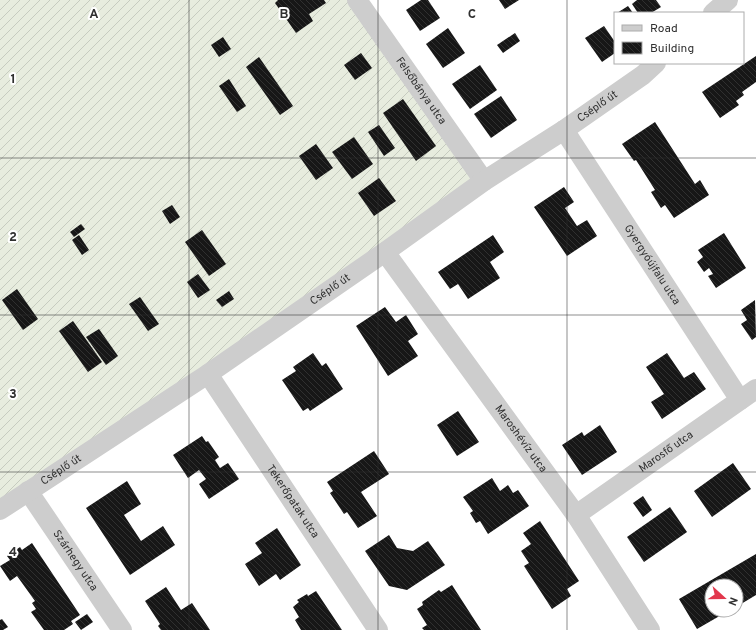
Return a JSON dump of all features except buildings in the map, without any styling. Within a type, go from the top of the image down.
[{"type":"street","name":"Felsőbánya utca","points":[[357,0],[484,181]]},
{"type":"street","points":[[714,12],[728,0]]},
{"type":"street","name":"Cséplő út","points":[[0,510],[208,374],[385,252],[484,181],[564,130],[643,75],[655,64]]},
{"type":"street","name":"Gyergyóújfalu utca","points":[[564,130],[748,394]]},
{"type":"street","name":"Maroshévíz utca","points":[[385,252],[576,515],[650,630]]},
{"type":"street","name":"Tekerőpatak utca","points":[[208,374],[378,630]]},
{"type":"street","name":"Marosfő utca","points":[[576,515],[748,394]]},
{"type":"street","name":"Szárhegy utca","points":[[28,492],[122,630]]},
{"type":"shaded area","points":[[0,0],[357,0],[484,181],[0,510]]}]
